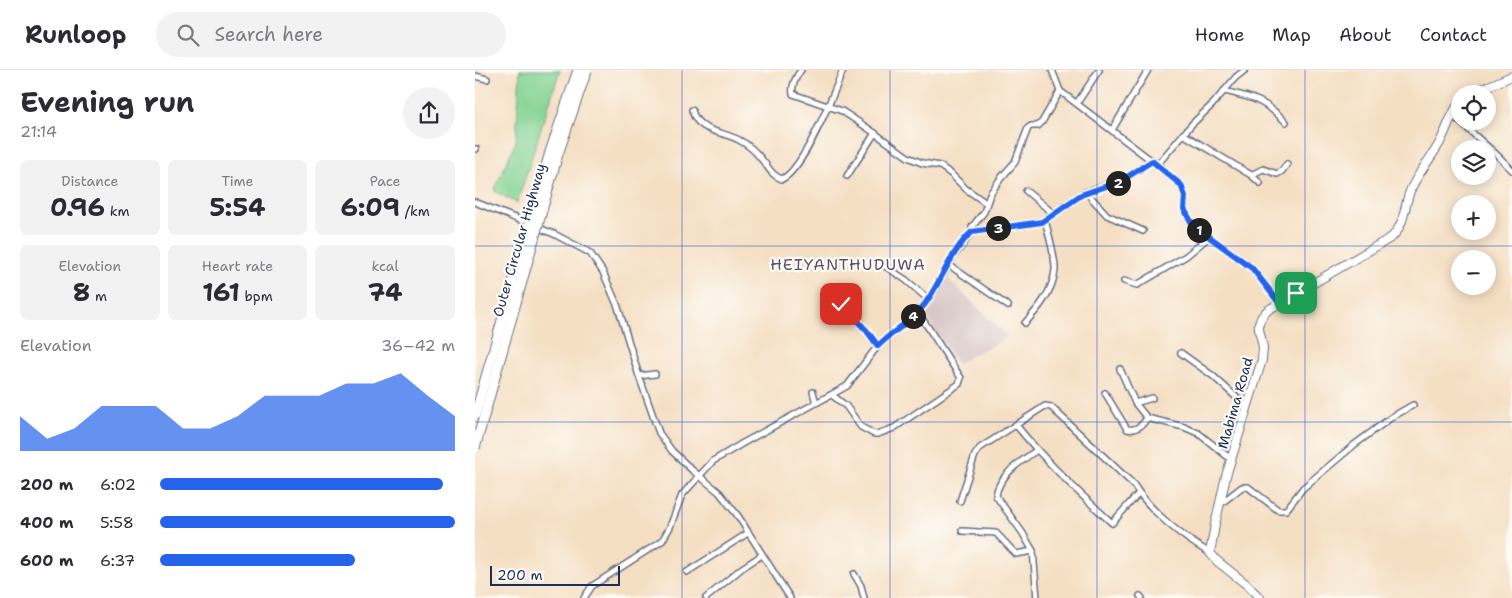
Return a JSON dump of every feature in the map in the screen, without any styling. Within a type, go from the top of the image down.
[{"type":"highway","name":"Outer Circular Highway","points":[[475,415],[550,152],[578,70]]},
{"type":"highway","name":"Outer Circular Highway","points":[[475,448],[558,154],[587,70]]},
{"type":"main road","points":[[1491,85],[1512,76]]},
{"type":"main road","name":"Mabima Road","points":[[1210,553],[1226,476],[1262,360],[1263,348],[1258,327],[1262,316],[1268,310],[1392,237],[1397,232],[1405,214],[1409,194],[1440,143],[1451,117]]},
{"type":"main road","points":[[1210,553],[1217,561],[1247,584],[1260,598]]},
{"type":"street","points":[[801,70],[794,84],[793,94],[841,111],[908,157],[922,163],[940,166],[966,189],[987,203]]},
{"type":"street","points":[[692,110],[699,124],[741,141],[761,159],[773,175],[782,179],[792,173],[828,106],[843,70]]},
{"type":"street","points":[[1052,70],[1060,91],[1181,185],[1185,196],[1184,209],[1193,225],[1252,268],[1280,304]]},
{"type":"street","points":[[1077,104],[1099,70]]},
{"type":"street","points":[[1112,130],[1148,70]]},
{"type":"street","points":[[1157,165],[1183,134],[1236,77],[1245,70]]},
{"type":"street","points":[[475,76],[487,79]]},
{"type":"street","points":[[584,598],[592,586],[662,540],[670,527],[682,495],[699,475],[721,455],[847,386],[878,346],[918,312],[958,249],[972,232],[972,227],[984,212],[1001,178],[1015,162],[1028,128],[1038,126],[1047,115],[1060,91]]},
{"type":"street","points":[[1224,91],[1261,101],[1286,122]]},
{"type":"street","points":[[1469,130],[1512,170]]},
{"type":"street","points":[[847,176],[875,133]]},
{"type":"street","points":[[1183,134],[1251,175],[1260,183]]},
{"type":"street","points":[[972,232],[1045,220],[1086,192],[1121,181],[1152,161]]},
{"type":"street","points":[[1251,175],[1263,169],[1277,174],[1287,164]]},
{"type":"street","points":[[1026,191],[1054,214]]},
{"type":"street","points":[[1086,192],[1107,215],[1143,231]]},
{"type":"street","points":[[475,202],[554,234],[590,253],[603,272],[618,307],[659,434],[672,451],[719,492],[738,516],[790,598]]},
{"type":"street","points":[[1025,323],[1042,304],[1051,285],[1055,268],[1045,220]]},
{"type":"street","points":[[1124,280],[1137,285],[1186,256],[1209,237]]},
{"type":"street","points":[[949,265],[1008,306]]},
{"type":"street","points":[[885,266],[907,280],[928,299]]},
{"type":"street","points":[[828,311],[838,303],[839,297],[850,286],[854,289]]},
{"type":"street","points":[[838,303],[850,313],[878,346]]},
{"type":"street","points":[[832,395],[846,406],[861,427],[874,434],[879,434],[893,428],[959,384],[961,378],[918,312]]},
{"type":"street","points":[[1181,353],[1213,376],[1247,407]]},
{"type":"street","points":[[1120,369],[1135,403],[1147,418],[1184,427],[1198,433],[1232,460]]},
{"type":"street","points":[[639,376],[655,374]]},
{"type":"street","points":[[813,392],[816,403]]},
{"type":"street","points":[[1105,393],[1127,429],[1133,430],[1141,426],[1147,418]]},
{"type":"street","points":[[1135,403],[1152,398]]},
{"type":"street","points":[[960,501],[975,455],[980,448],[1045,406],[1051,406],[1133,484],[1139,493],[1168,523],[1190,541],[1210,553]]},
{"type":"street","points":[[1219,506],[1242,487],[1247,487],[1278,510],[1286,510],[1303,488],[1354,445],[1392,417],[1413,406]]},
{"type":"street","points":[[1016,425],[1073,489],[1112,523],[1139,493]]},
{"type":"street","points":[[1037,450],[1017,464],[997,489],[996,496],[1033,551],[1037,598]]},
{"type":"street","points":[[962,531],[995,533],[1016,554],[1033,551]]},
{"type":"street","points":[[687,572],[748,533]]},
{"type":"street","points":[[706,598],[742,568],[762,555]]},
{"type":"street","points":[[854,574],[861,586],[863,598]]},
{"type":"shaded area","points":[[946,277],[1007,336],[998,343],[957,364],[923,311],[937,294]]},
{"type":"green space","points":[[520,70],[560,70],[517,203],[494,191],[516,141]]},
{"type":"district","name":"HEIYANTHUDUWA","points":[[848,264]]},
{"type":"route","points":[[841,304],[867,331],[878,346],[925,304],[937,288],[953,257],[970,233],[1042,222],[1081,195],[1102,186],[1115,184],[1152,161],[1181,185],[1185,196],[1184,209],[1193,225],[1252,268],[1280,304],[1296,293]]}]
